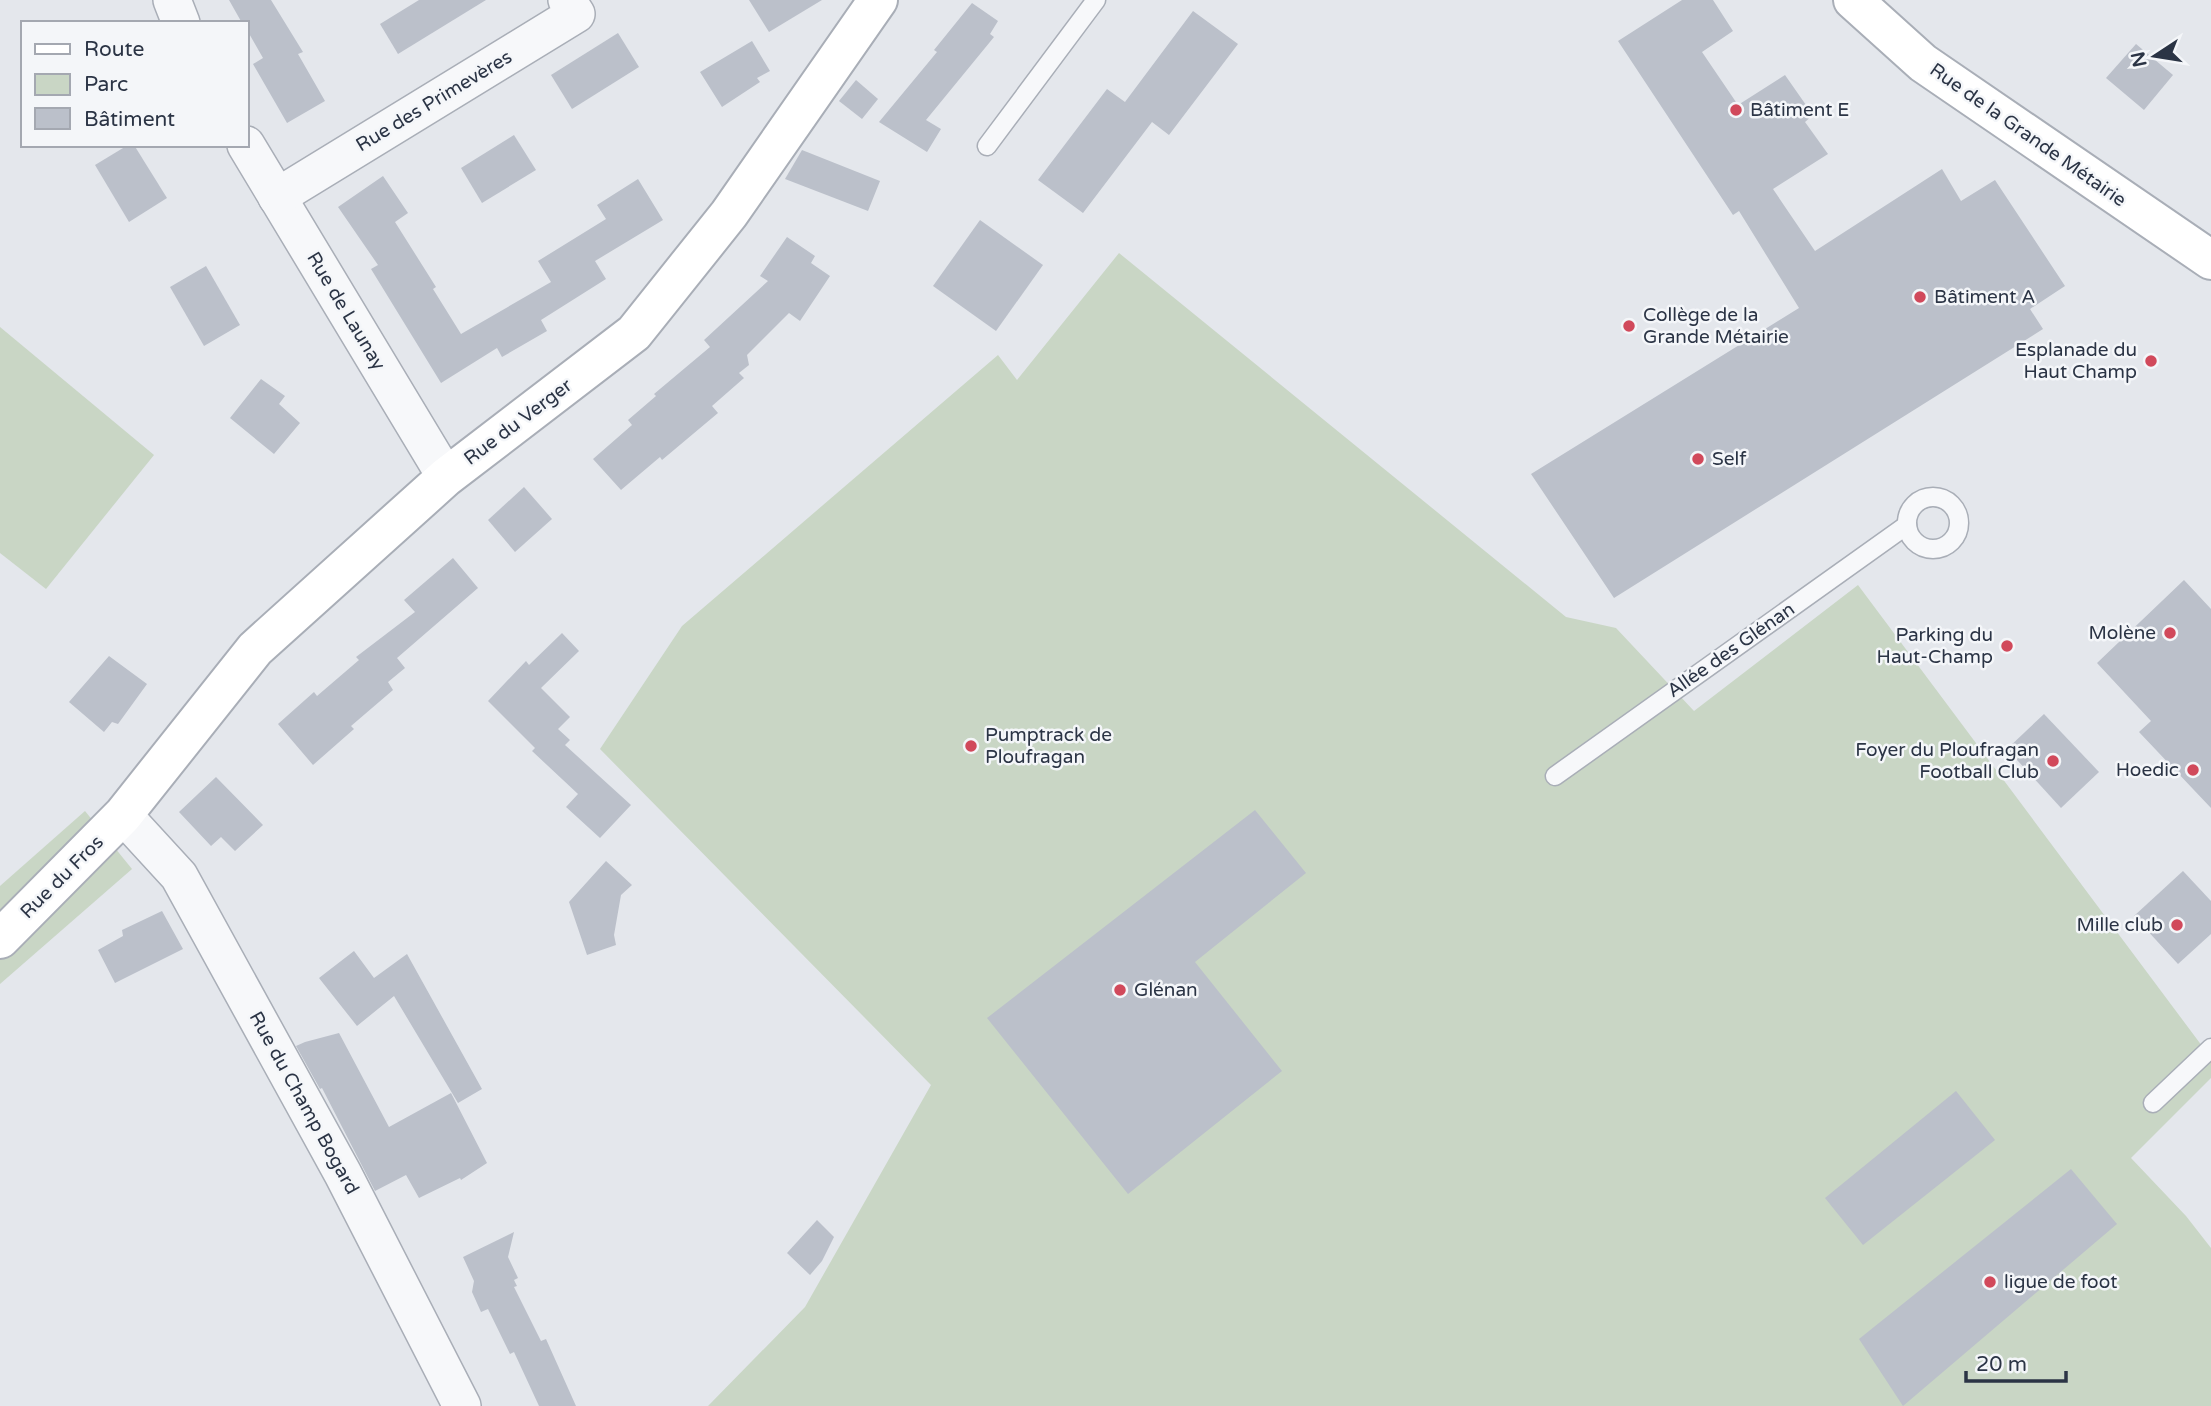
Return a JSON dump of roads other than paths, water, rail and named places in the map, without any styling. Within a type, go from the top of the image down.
[{"type":"street","points":[[172,0],[180,21]]},
{"type":"street","name":"Rue des Primevères","points":[[277,197],[576,14],[568,0]]},
{"type":"street","name":"Rue du Verger","points":[[123,816],[254,649],[446,477],[634,333],[729,214],[878,0]]},
{"type":"street","name":"Rue de la Grande Métairie","points":[[1853,0],[1923,63],[2211,260]]},
{"type":"street","name":"Rue de Launay","points":[[247,147],[446,477]]},
{"type":"street","name":"Rue du Fros","points":[[0,939],[123,816]]},
{"type":"street","name":"Rue du Champ Bogard","points":[[123,816],[179,876],[343,1174],[462,1406]]},
{"type":"lane","points":[[987,146],[1096,0]]},
{"type":"lane","name":"Allée des Glénan","points":[[1555,776],[1908,525]]},
{"type":"lane","points":[[2153,1103],[2211,1048]]},
{"type":"place","name":"Bâtiment E","points":[[1736,110]]},
{"type":"place","name":"Bâtiment A","points":[[1920,297]]},
{"type":"place","name":"Collège de la Grande Métairie","points":[[1629,326]]},
{"type":"place","name":"Esplanade du Haut Champ","points":[[2151,361]]},
{"type":"place","name":"Self","points":[[1698,459]]},
{"type":"place","name":"Molène","points":[[2170,633]]},
{"type":"place","name":"Parking du Haut-Champ","points":[[2007,646]]},
{"type":"place","name":"Pumptrack de Ploufragan","points":[[971,746]]},
{"type":"place","name":"Foyer du Ploufragan Football Club","points":[[2053,761]]},
{"type":"place","name":"Hoedic","points":[[2193,770]]},
{"type":"place","name":"Mille club","points":[[2177,925]]},
{"type":"place","name":"Glénan","points":[[1120,990]]},
{"type":"place","name":"ligue de foot","points":[[1990,1282]]}]
